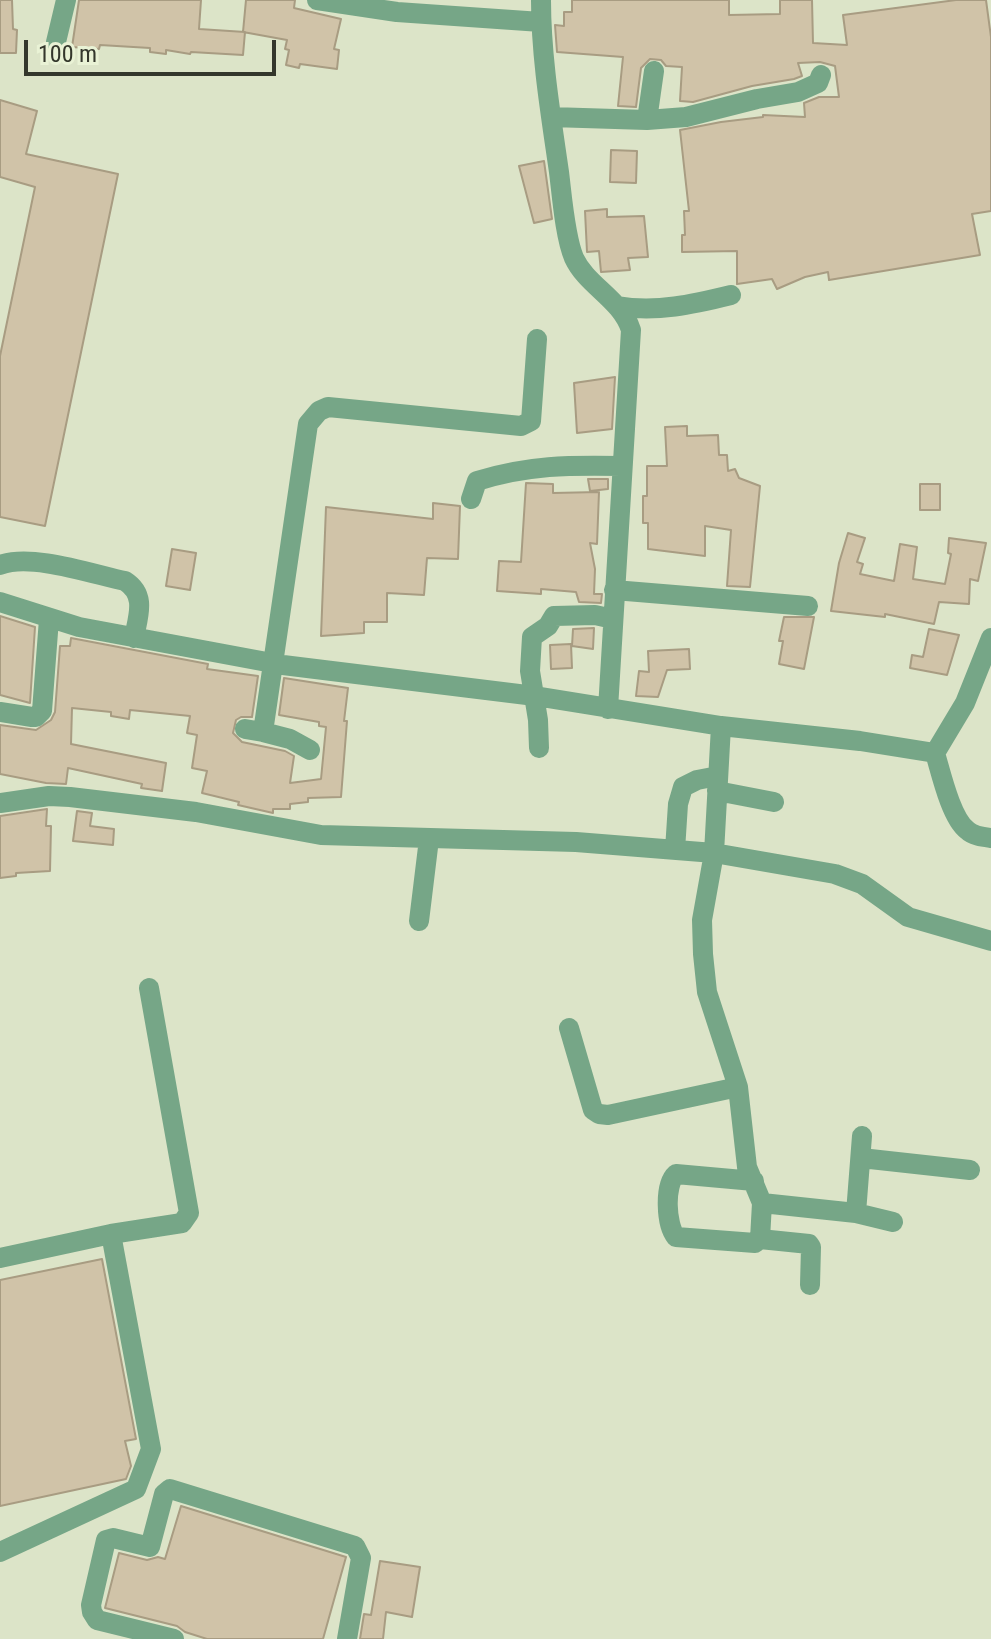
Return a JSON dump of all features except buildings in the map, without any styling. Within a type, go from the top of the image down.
[{"type":"street","points":[[56,42],[66,0]]},
{"type":"street","points":[[317,0],[397,12],[541,22]]},
{"type":"street","points":[[541,0],[551,117],[563,209],[574,258],[617,306],[628,320],[631,330],[608,709]]},
{"type":"street","points":[[647,120],[654,71]]},
{"type":"street","points":[[551,117],[647,120],[686,117],[798,92],[818,83],[821,75]]},
{"type":"street","points":[[617,306],[666,308],[731,295]]},
{"type":"street","points":[[310,750],[290,739],[254,730],[272,663],[308,424],[328,407],[521,426],[527,424],[531,421],[537,339]]},
{"type":"street","points":[[471,499],[477,481],[499,474],[536,466],[622,466]]},
{"type":"street","points":[[0,565],[10,561],[32,562],[125,581],[138,594],[140,605],[134,638]]},
{"type":"street","points":[[614,590],[808,606]]},
{"type":"street","points":[[0,602],[49,619],[272,663],[535,696],[721,726],[860,741],[935,753]]},
{"type":"street","points":[[539,748],[530,671],[532,637],[548,626],[554,616],[595,615],[613,619]]},
{"type":"street","points":[[0,712],[36,717],[42,711],[49,619]]},
{"type":"street","points":[[991,638],[965,703],[935,753],[951,804],[965,829],[991,838]]},
{"type":"street","points":[[721,726],[714,853],[702,920],[707,992],[738,1087],[747,1167],[762,1203],[760,1239]]},
{"type":"street","points":[[675,850],[678,804],[683,787],[697,780],[717,783],[774,802]]},
{"type":"street","points":[[0,803],[49,796],[70,797],[196,812],[321,835],[576,842],[714,853],[835,874],[862,884],[908,917],[991,941]]},
{"type":"street","points":[[419,921],[429,839]]},
{"type":"street","points":[[0,1258],[111,1234],[182,1223],[189,1213],[149,988]]},
{"type":"street","points":[[569,1028],[593,1110],[599,1114],[608,1115],[738,1087]]},
{"type":"street","points":[[856,1213],[862,1136]]},
{"type":"street","points":[[861,1158],[970,1170]]},
{"type":"street","points":[[754,1181],[676,1174],[671,1178],[670,1186],[671,1231],[676,1237],[755,1243],[760,1239],[809,1244],[810,1285]]},
{"type":"street","points":[[762,1203],[856,1213],[893,1222]]},
{"type":"street","points":[[0,1552],[136,1489],[151,1449],[111,1234]]},
{"type":"street","points":[[174,1639],[97,1620],[91,1605],[106,1540],[113,1538],[150,1547],[164,1494],[170,1489],[355,1546],[361,1558],[347,1639]]}]
